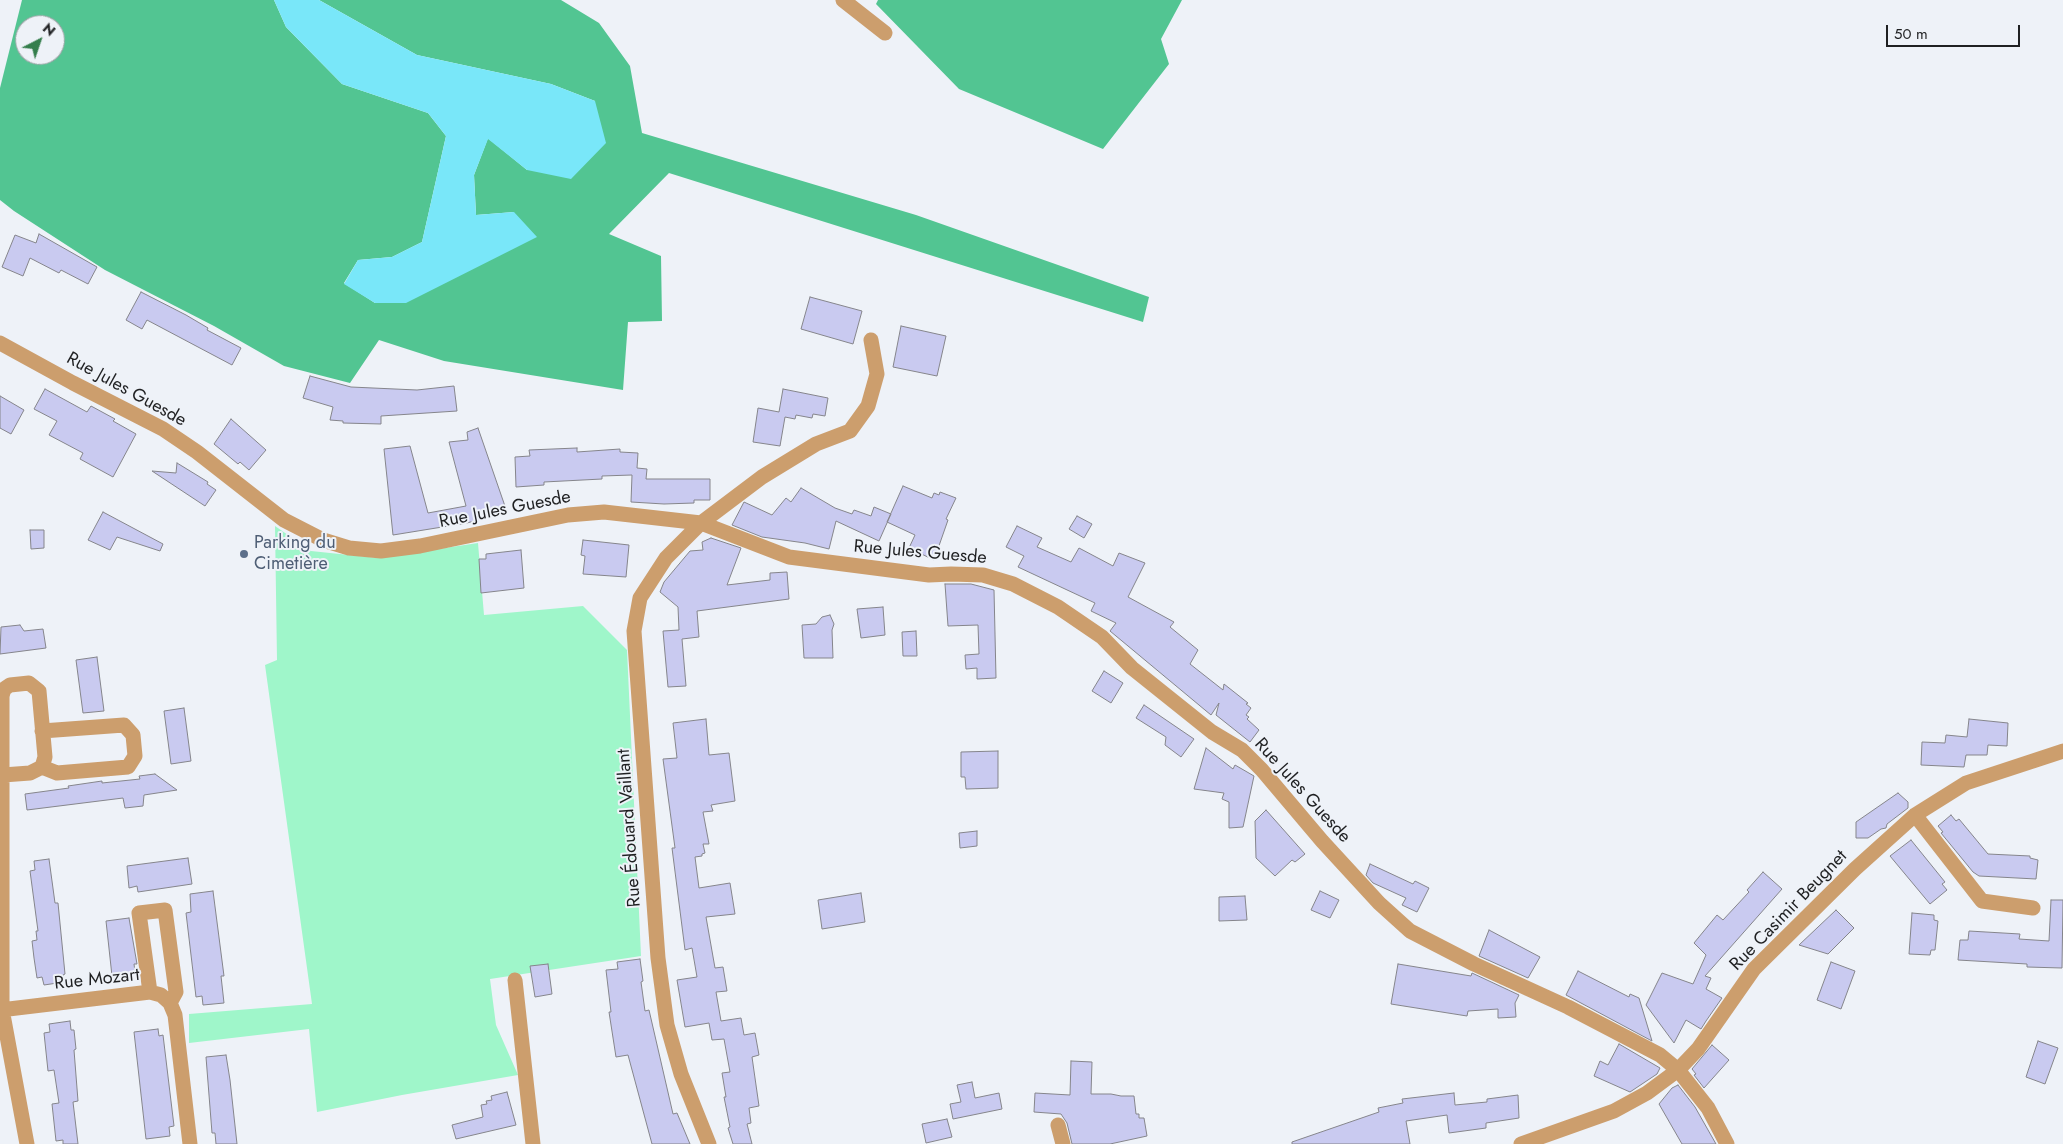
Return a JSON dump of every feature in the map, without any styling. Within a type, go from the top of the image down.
[{"type":"street","points":[[843,0],[885,33]]},
{"type":"street","name":"Rue Édouard Vaillant","points":[[709,1144],[681,1074],[667,1026],[658,958],[634,631],[640,598],[666,558],[700,523],[762,477],[816,444],[850,431],[868,406],[877,374],[871,340]]},
{"type":"street","name":"Rue Jules Guesde","points":[[0,343],[163,429],[197,452],[284,520],[323,540],[348,548],[381,551],[420,546],[568,515],[604,512],[700,523],[716,528],[749,544],[788,557],[929,575],[983,576],[1013,584],[1058,607],[1102,637],[1132,668],[1212,732],[1242,750],[1262,770],[1322,841],[1360,882],[1410,931],[1660,1055],[1678,1070],[1708,1108],[1727,1144]]},
{"type":"street","points":[[3,775],[30,773],[42,767],[45,757],[39,692],[29,683],[10,686],[4,689],[2,696],[1,1010],[27,1144]]},
{"type":"street","points":[[42,731],[124,725],[133,735],[135,756],[128,767],[57,773],[42,767]]},
{"type":"street","name":"Rue Casimir Beugnet","points":[[1521,1144],[1614,1111],[1654,1088],[1678,1070],[1698,1049],[1754,970],[1854,869],[1915,815],[1966,783],[2063,751]]},
{"type":"street","points":[[1915,815],[1982,901],[2033,908]]},
{"type":"street","points":[[150,992],[139,913],[165,910],[176,992],[170,1003],[176,1021],[190,1144]]},
{"type":"street","points":[[515,980],[534,1144]]},
{"type":"street","name":"Rue Mozart","points":[[1,1010],[150,992],[161,995],[170,1003]]},
{"type":"street","points":[[1058,1125],[1063,1144]]},
{"type":"green space","points":[[22,0],[274,0],[286,27],[342,84],[428,113],[446,136],[422,242],[392,257],[358,260],[344,283],[375,303],[514,212],[476,215],[474,175],[488,138],[527,170],[595,101],[551,84],[417,55],[319,0],[561,0],[599,23],[630,66],[642,133],[916,215],[1149,297],[1143,322],[669,173],[609,234],[661,256],[662,321],[628,322],[623,390],[444,361],[379,340],[350,383],[284,366],[214,326],[105,270],[0,200],[0,88],[15,28],[15,65],[65,65],[65,15],[18,15]]},
{"type":"green space","points":[[878,0],[1182,0],[1161,39],[1169,64],[1103,149],[959,89],[876,4]]},
{"type":"green space","points":[[275,526],[311,551],[378,558],[478,543],[484,615],[583,606],[627,650],[641,956],[490,979],[496,1025],[518,1075],[317,1112],[309,1029],[189,1043],[189,1014],[312,1004],[265,665],[277,660]]},
{"type":"water","points":[[274,0],[319,0],[417,55],[551,84],[595,101],[606,143],[571,179],[527,170],[488,139],[474,175],[476,215],[514,212],[537,237],[406,303],[375,303],[344,284],[358,260],[392,257],[422,242],[446,136],[428,113],[342,84],[286,27]]},
{"type":"building","points":[[39,234],[97,267],[88,284],[61,270],[59,273],[30,258],[23,276],[2,267],[15,235],[36,243]]},
{"type":"building","points":[[141,292],[186,315],[208,328],[207,330],[241,348],[232,365],[147,320],[142,329],[126,320]]},
{"type":"building","points":[[810,297],[862,311],[853,344],[801,329]]},
{"type":"building","points":[[901,326],[946,336],[937,376],[893,367]]},
{"type":"building","points":[[310,376],[351,387],[417,390],[454,386],[457,411],[381,416],[381,424],[343,423],[343,421],[330,420],[333,407],[303,398]]},
{"type":"building","points":[[45,389],[87,412],[91,406],[115,419],[113,421],[136,434],[113,477],[80,459],[83,453],[49,435],[57,421],[34,409]]},
{"type":"building","points":[[783,389],[828,398],[825,416],[813,414],[812,418],[796,415],[795,419],[785,417],[780,446],[753,442],[758,408],[779,412]]},
{"type":"building","points":[[0,396],[24,410],[11,434],[0,428]]},
{"type":"building","points":[[231,419],[266,450],[249,470],[240,462],[238,464],[214,444]]},
{"type":"building","points":[[478,428],[507,512],[467,523],[393,535],[384,449],[410,446],[428,513],[466,506],[449,442],[468,440],[467,432]]},
{"type":"building","points":[[577,448],[577,452],[620,449],[620,452],[638,453],[637,468],[647,469],[646,479],[710,479],[710,500],[694,500],[694,503],[664,504],[631,502],[632,475],[602,476],[602,479],[544,482],[544,485],[516,487],[515,457],[530,456],[529,450]]},
{"type":"building","points":[[177,463],[208,482],[207,484],[216,490],[205,506],[152,471],[176,473]]},
{"type":"building","points":[[903,486],[932,498],[934,493],[939,495],[940,492],[956,498],[946,519],[948,520],[934,560],[909,548],[915,535],[887,522]]},
{"type":"building","points":[[801,488],[835,508],[852,514],[854,510],[871,516],[874,507],[891,514],[879,541],[836,521],[829,549],[805,543],[762,537],[732,525],[744,502],[772,515],[786,498],[791,502]]},
{"type":"building","points":[[103,512],[163,544],[160,551],[117,537],[110,550],[88,540]]},
{"type":"building","points":[[1077,516],[1092,524],[1084,538],[1069,529]]},
{"type":"building","points":[[1017,526],[1042,538],[1037,547],[1071,562],[1079,548],[1113,566],[1119,553],[1145,563],[1128,597],[1174,622],[1170,627],[1198,650],[1190,664],[1223,690],[1224,684],[1248,703],[1246,704],[1251,708],[1246,715],[1249,717],[1247,719],[1259,730],[1250,742],[1216,715],[1219,703],[1211,715],[1110,631],[1116,623],[1091,611],[1095,603],[1018,567],[1024,556],[1006,547]]},
{"type":"building","points":[[30,530],[44,530],[44,548],[31,549]]},
{"type":"building","points":[[711,538],[741,548],[727,585],[770,580],[770,573],[787,572],[789,599],[697,611],[699,637],[682,639],[686,686],[668,687],[663,631],[679,630],[678,607],[660,592],[664,582],[690,551],[703,550],[702,542]]},
{"type":"building","points":[[583,540],[629,545],[626,577],[583,574],[585,556],[581,555]]},
{"type":"building","points":[[521,550],[524,588],[481,593],[479,559],[486,559],[486,554]]},
{"type":"building","points":[[945,584],[971,584],[994,590],[996,678],[977,679],[977,668],[966,669],[965,655],[979,654],[978,625],[948,626]]},
{"type":"building","points":[[883,607],[885,635],[861,638],[857,609]]},
{"type":"building","points":[[830,615],[834,624],[832,630],[833,658],[804,658],[802,625],[816,624],[822,617]]},
{"type":"building","points":[[20,625],[24,631],[43,629],[46,648],[0,654],[1,627]]},
{"type":"building","points":[[916,631],[917,656],[903,656],[902,632]]},
{"type":"building","points":[[97,657],[104,711],[83,713],[76,660]]},
{"type":"building","points":[[1104,671],[1123,683],[1111,703],[1092,691]]},
{"type":"building","points":[[1144,705],[1194,739],[1181,757],[1165,745],[1166,737],[1136,718]]},
{"type":"building","points":[[184,708],[191,761],[171,764],[164,711]]},
{"type":"building","points":[[706,719],[709,755],[729,753],[735,801],[711,805],[713,811],[703,812],[709,844],[703,844],[705,853],[702,856],[695,857],[699,888],[730,883],[735,914],[706,917],[715,968],[723,967],[727,991],[716,992],[721,1021],[741,1018],[744,1035],[755,1033],[759,1055],[752,1057],[759,1106],[749,1108],[751,1123],[747,1124],[752,1144],[733,1144],[728,1128],[730,1127],[724,1097],[726,1097],[722,1073],[730,1072],[724,1039],[712,1040],[709,1023],[685,1027],[677,980],[697,977],[692,948],[685,950],[672,848],[675,848],[663,759],[677,758],[673,723]]},
{"type":"building","points":[[1969,719],[2008,723],[2007,746],[1988,745],[1987,755],[1966,755],[1964,767],[1921,765],[1922,742],[1945,743],[1946,735],[1967,737]]},
{"type":"building","points":[[1206,748],[1233,769],[1235,765],[1254,776],[1243,827],[1229,828],[1229,802],[1222,799],[1224,793],[1194,789]]},
{"type":"building","points":[[998,751],[998,788],[966,789],[965,777],[961,777],[961,752]]},
{"type":"building","points":[[155,774],[177,790],[144,795],[143,806],[125,808],[123,798],[27,810],[25,794],[102,781],[102,783],[140,779],[139,776]]},
{"type":"building","points":[[1898,793],[1908,802],[1908,808],[1887,824],[1886,828],[1881,829],[1868,838],[1856,838],[1856,822]]},
{"type":"building","points":[[1266,810],[1305,854],[1295,862],[1292,860],[1275,876],[1256,858],[1255,821]]},
{"type":"building","points":[[1951,815],[1956,821],[1959,819],[1988,854],[2030,856],[2030,858],[2038,860],[2036,879],[1979,876],[1973,872],[1941,833],[1943,832],[1938,826]]},
{"type":"building","points":[[977,831],[977,846],[960,848],[959,833]]},
{"type":"building","points":[[1911,840],[1945,882],[1942,884],[1947,890],[1930,904],[1890,856]]},
{"type":"building","points":[[188,858],[192,884],[138,892],[137,886],[129,888],[127,866]]},
{"type":"building","points":[[49,859],[55,903],[58,903],[65,974],[63,975],[64,982],[44,985],[42,977],[37,978],[34,958],[32,941],[37,940],[36,931],[38,931],[30,871],[35,870],[34,861]]},
{"type":"building","points":[[1370,864],[1413,884],[1415,881],[1429,888],[1417,912],[1402,905],[1406,898],[1373,883],[1366,875]]},
{"type":"building","points":[[1763,872],[1782,889],[1705,976],[1711,978],[1706,989],[1722,998],[1701,1029],[1686,1020],[1674,1043],[1646,1005],[1662,973],[1693,984],[1706,955],[1694,943],[1717,915],[1723,920],[1749,892],[1747,890]]},
{"type":"building","points":[[213,891],[224,976],[221,976],[224,1003],[203,1005],[202,996],[196,997],[186,913],[191,912],[190,894]]},
{"type":"building","points":[[1320,891],[1339,900],[1330,918],[1311,910]]},
{"type":"building","points":[[861,893],[865,922],[822,929],[818,900]]},
{"type":"building","points":[[1245,896],[1247,920],[1219,921],[1219,897]]},
{"type":"building","points":[[2051,900],[2063,900],[2062,968],[2027,967],[2027,964],[1958,960],[1960,940],[1968,940],[1969,931],[2020,934],[2019,939],[2049,941]]},
{"type":"building","points":[[1836,910],[1854,928],[1828,954],[1799,945]]},
{"type":"building","points":[[1912,913],[1934,915],[1934,920],[1938,921],[1935,950],[1931,950],[1930,955],[1909,954]]},
{"type":"building","points":[[129,918],[137,964],[134,964],[135,972],[112,976],[106,921]]},
{"type":"building","points":[[1489,930],[1540,957],[1528,978],[1479,956]]},
{"type":"building","points":[[640,959],[645,1011],[649,1010],[673,1114],[677,1113],[690,1144],[652,1144],[628,1055],[616,1057],[609,1012],[611,1012],[606,970],[618,969],[617,962]]},
{"type":"building","points":[[1831,962],[1855,971],[1841,1009],[1817,1000]]},
{"type":"building","points":[[548,964],[552,994],[535,997],[530,966]]},
{"type":"building","points":[[1398,964],[1471,976],[1472,973],[1519,995],[1515,1003],[1516,1017],[1498,1018],[1498,1009],[1468,1011],[1467,1016],[1391,1004]]},
{"type":"building","points":[[1578,971],[1629,997],[1630,994],[1639,998],[1652,1041],[1566,995]]},
{"type":"building","points":[[70,1021],[71,1030],[74,1030],[76,1049],[74,1050],[78,1101],[73,1102],[78,1144],[63,1144],[63,1140],[56,1141],[52,1104],[59,1103],[54,1070],[48,1071],[44,1033],[50,1032],[49,1024]]},
{"type":"building","points":[[158,1029],[159,1036],[163,1035],[174,1126],[169,1127],[170,1136],[146,1139],[134,1032]]},
{"type":"building","points":[[2038,1041],[2058,1048],[2045,1084],[2026,1077]]},
{"type":"building","points":[[1619,1044],[1660,1068],[1657,1074],[1630,1092],[1594,1076],[1600,1061],[1608,1065]]},
{"type":"building","points":[[1712,1045],[1729,1060],[1704,1088],[1694,1075],[1696,1074],[1692,1069]]},
{"type":"building","points":[[226,1055],[237,1144],[216,1144],[215,1133],[212,1133],[206,1057]]},
{"type":"building","points":[[1071,1061],[1092,1062],[1091,1094],[1134,1096],[1136,1114],[1139,1114],[1139,1118],[1144,1118],[1147,1136],[1110,1144],[1072,1144],[1067,1123],[1061,1114],[1034,1112],[1035,1093],[1070,1095]]},
{"type":"building","points":[[972,1082],[975,1098],[999,1093],[1002,1109],[953,1119],[950,1104],[961,1102],[957,1085]]},
{"type":"building","points":[[1678,1085],[1695,1107],[1716,1144],[1682,1144],[1659,1104],[1672,1088]]},
{"type":"building","points":[[507,1092],[516,1125],[456,1139],[452,1125],[483,1117],[481,1105],[487,1104],[486,1101],[492,1100],[491,1096]]},
{"type":"building","points":[[1454,1093],[1455,1105],[1487,1102],[1487,1099],[1518,1095],[1519,1118],[1486,1123],[1486,1128],[1449,1133],[1447,1115],[1406,1121],[1410,1144],[1292,1144],[1292,1142],[1379,1112],[1378,1108],[1403,1103],[1402,1099]]},
{"type":"building","points":[[947,1119],[952,1137],[926,1143],[922,1124]]},
{"type":"place","name":"Parking du Cimetière","points":[[244,554]]}]
